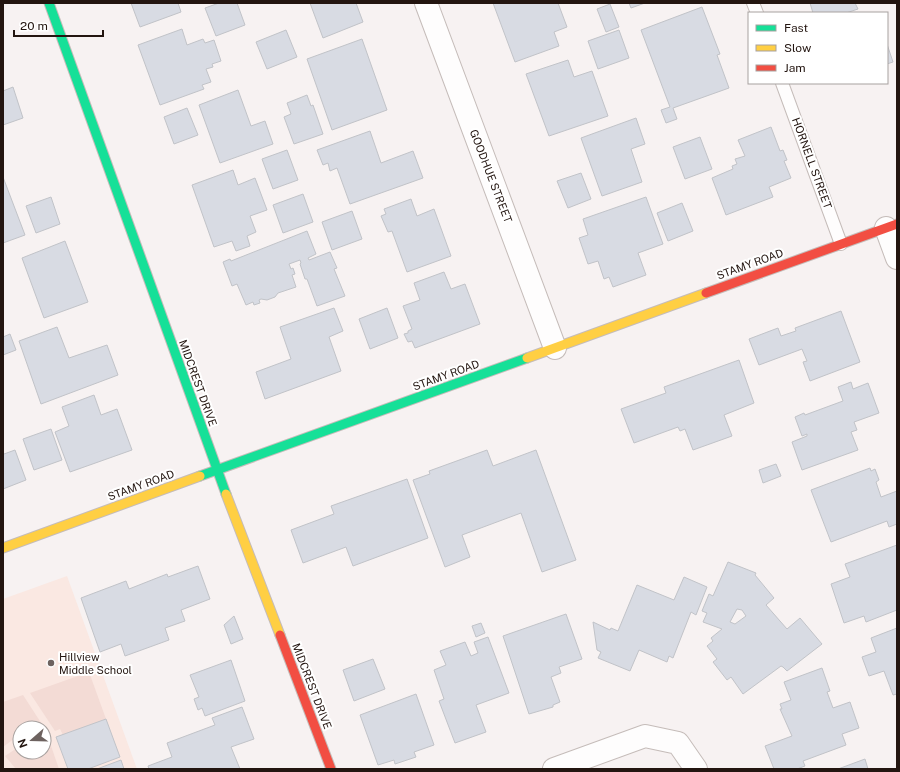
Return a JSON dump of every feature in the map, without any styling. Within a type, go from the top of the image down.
[{"type":"street","name":"MIDCREST DRIVE","points":[[49,3],[217,470],[331,769]]},
{"type":"street","name":"GOODHUE STREET","points":[[426,3],[555,348]]},
{"type":"street","name":"STAMY ROAD","points":[[3,548],[892,226]]},
{"type":"street","points":[[892,226],[897,258]]},
{"type":"street","points":[[554,769],[645,736],[678,743],[696,769]]},
{"type":"lane","name":"HORNELL STREET","points":[[782,84],[842,244]]},
{"type":"shaded area","name":"Hillview Middle School","points":[[67,576],[137,769],[3,769],[3,599]]},
{"type":"shaded area","points":[[89,672],[106,719],[63,735],[60,729],[55,731],[52,726],[52,720],[48,720],[30,693]]},
{"type":"shaded area","points":[[23,695],[39,720],[12,720],[12,740],[3,747],[3,702]]},
{"type":"shaded area","points":[[52,749],[59,769],[16,769],[5,756],[12,751],[12,760],[52,760]]},
{"type":"building","points":[[131,3],[178,3],[181,12],[140,27]]},
{"type":"building","points":[[219,3],[237,3],[245,25],[216,36],[205,8]]},
{"type":"building","points":[[310,3],[356,3],[363,22],[323,38]]},
{"type":"building","points":[[493,3],[558,3],[567,27],[554,32],[559,46],[515,62]]},
{"type":"building","points":[[629,3],[645,3],[631,8]]},
{"type":"building","points":[[810,3],[855,3],[858,9],[849,12],[813,12]]},
{"type":"building","points":[[610,4],[619,27],[606,32],[597,9]]},
{"type":"building","points":[[702,7],[720,54],[717,55],[729,88],[673,108],[677,119],[666,123],[661,110],[670,107],[641,30]]},
{"type":"building","points":[[182,29],[187,45],[203,39],[205,43],[214,40],[221,61],[212,64],[213,67],[206,69],[211,82],[202,85],[204,89],[160,105],[138,45]]},
{"type":"building","points":[[286,30],[297,57],[267,69],[256,42]]},
{"type":"building","points":[[619,30],[629,58],[598,69],[588,41]]},
{"type":"building","points":[[362,39],[387,110],[332,130],[307,59]]},
{"type":"building","points":[[888,47],[893,62],[888,64]]},
{"type":"building","points":[[568,60],[574,77],[592,71],[608,116],[549,136],[526,74]]},
{"type":"building","points":[[13,87],[23,118],[3,125],[3,91]]},
{"type":"building","points":[[238,90],[251,126],[265,121],[273,144],[220,163],[199,105]]},
{"type":"building","points":[[307,95],[311,106],[313,105],[323,134],[294,144],[284,117],[291,114],[287,103]]},
{"type":"building","points":[[187,108],[198,135],[174,144],[164,117]]},
{"type":"building","points":[[636,118],[645,144],[631,149],[642,182],[602,196],[581,138]]},
{"type":"building","points":[[771,127],[780,151],[783,150],[787,160],[784,161],[791,178],[769,187],[773,197],[726,215],[712,178],[733,169],[732,166],[737,164],[735,159],[745,156],[738,140]]},
{"type":"building","points":[[370,131],[381,163],[413,151],[423,178],[350,204],[337,168],[330,171],[328,163],[323,165],[317,150]]},
{"type":"building","points":[[700,137],[712,169],[685,179],[673,147]]},
{"type":"building","points":[[287,150],[298,180],[273,189],[262,159]]},
{"type":"building","points":[[233,170],[238,185],[255,178],[267,210],[250,216],[256,232],[247,236],[250,246],[236,251],[232,241],[214,247],[192,185]]},
{"type":"building","points":[[581,173],[591,199],[568,208],[557,181]]},
{"type":"building","points":[[3,177],[25,235],[3,243]]},
{"type":"building","points":[[303,194],[313,222],[283,233],[273,205]]},
{"type":"building","points":[[51,197],[60,224],[36,233],[26,206]]},
{"type":"building","points":[[646,197],[663,244],[638,253],[646,275],[613,287],[609,277],[604,279],[598,261],[588,264],[579,238],[588,235],[583,219]]},
{"type":"building","points":[[411,199],[417,216],[434,209],[451,256],[407,272],[392,231],[388,232],[381,216],[386,214],[384,209]]},
{"type":"building","points":[[682,203],[693,231],[668,241],[657,213]]},
{"type":"building","points":[[352,211],[362,239],[332,250],[322,222]]},
{"type":"building","points":[[307,231],[316,254],[308,258],[309,260],[330,252],[337,268],[334,269],[345,296],[317,306],[307,279],[305,279],[300,260],[289,264],[291,269],[293,268],[295,274],[292,275],[296,287],[278,293],[275,297],[267,300],[261,299],[259,300],[260,303],[254,305],[253,302],[246,305],[237,284],[232,286],[223,262],[230,259],[231,261]]},
{"type":"building","points":[[65,241],[88,302],[44,318],[22,258]]},
{"type":"building","points":[[444,272],[451,289],[465,284],[480,324],[415,348],[412,341],[408,342],[404,334],[408,333],[408,331],[412,329],[403,306],[420,300],[414,283]]},
{"type":"building","points":[[334,308],[343,331],[329,337],[341,371],[265,399],[256,372],[291,359],[280,327]]},
{"type":"building","points":[[387,308],[398,338],[370,349],[359,319]]},
{"type":"building","points":[[841,311],[860,362],[810,381],[803,362],[807,361],[802,349],[759,365],[749,339],[778,328],[781,336],[796,331],[795,328]]},
{"type":"building","points":[[57,327],[69,358],[107,345],[118,375],[41,404],[19,341]]},
{"type":"building","points":[[10,334],[16,350],[3,355],[3,337]]},
{"type":"building","points":[[739,360],[754,403],[724,415],[732,436],[693,450],[685,429],[680,431],[678,427],[634,443],[621,409],[666,393],[664,387]]},
{"type":"building","points":[[851,382],[853,389],[868,383],[879,413],[854,422],[857,430],[851,432],[858,450],[802,470],[792,442],[807,436],[807,434],[802,436],[795,417],[804,413],[805,415],[843,401],[838,387]]},
{"type":"building","points":[[94,395],[101,415],[117,409],[132,450],[70,472],[55,432],[69,426],[62,407]]},
{"type":"building","points":[[51,429],[62,460],[34,470],[23,439]]},
{"type":"building","points":[[15,450],[26,480],[3,489],[3,452],[4,454]]},
{"type":"building","points":[[487,450],[493,466],[536,450],[576,560],[542,572],[521,513],[462,535],[470,557],[445,567],[413,480],[430,474],[429,471]]},
{"type":"building","points":[[776,464],[781,476],[763,483],[759,470]]},
{"type":"building","points":[[870,468],[871,471],[875,469],[879,480],[876,482],[881,497],[897,491],[897,524],[889,527],[887,521],[831,542],[811,490]]},
{"type":"building","points":[[407,479],[428,538],[353,566],[346,547],[303,563],[291,530],[334,514],[331,506]]},
{"type":"building","points":[[897,545],[897,610],[866,622],[864,616],[844,623],[831,584],[850,577],[845,564]]},
{"type":"building","points":[[728,562],[756,573],[755,575],[774,598],[766,605],[787,629],[800,618],[822,644],[787,671],[781,666],[743,694],[731,677],[727,680],[713,662],[717,659],[707,646],[713,641],[711,638],[722,629],[703,622],[707,613],[702,611],[709,594],[713,596]],"holes":[[[737,609],[742,610],[746,616],[735,624],[730,622]]]},
{"type":"building","points":[[198,566],[210,599],[181,610],[185,621],[165,628],[169,640],[125,656],[121,644],[100,652],[81,598],[126,581],[129,589],[167,574],[168,577]]},
{"type":"building","points":[[684,577],[707,587],[696,615],[691,612],[673,658],[669,656],[667,662],[639,650],[630,671],[598,658],[601,652],[597,650],[593,622],[610,630],[611,628],[618,631],[637,585],[674,600]]},
{"type":"building","points":[[566,614],[582,659],[559,667],[561,673],[551,677],[560,702],[553,705],[553,707],[529,714],[503,636]]},
{"type":"building","points":[[234,616],[243,639],[231,644],[224,625]]},
{"type":"building","points":[[481,623],[485,633],[476,637],[472,626]]},
{"type":"building","points":[[897,628],[897,694],[893,695],[884,671],[869,676],[862,657],[876,652],[871,638]]},
{"type":"building","points":[[488,637],[509,693],[476,705],[486,732],[455,743],[439,701],[444,699],[434,670],[446,665],[440,651],[465,642],[471,656],[478,653],[474,642]]},
{"type":"building","points":[[373,659],[385,689],[354,701],[343,670]]},
{"type":"building","points":[[231,660],[245,701],[205,716],[202,708],[198,710],[194,699],[199,697],[190,675]]},
{"type":"building","points":[[822,668],[830,691],[827,692],[833,708],[850,702],[859,728],[842,734],[846,745],[803,761],[805,766],[797,769],[774,769],[765,746],[792,736],[780,709],[782,709],[780,704],[791,700],[784,682]]},
{"type":"building","points":[[416,694],[434,745],[414,752],[416,757],[395,764],[394,760],[378,765],[360,715]]},
{"type":"building","points":[[242,707],[254,739],[231,747],[240,769],[149,769],[148,766],[172,757],[167,743],[215,725],[212,718]]},
{"type":"building","points":[[106,719],[120,757],[88,769],[68,769],[56,737]]},
{"type":"building","points":[[865,759],[868,769],[838,769]]},
{"type":"building","points":[[121,760],[124,769],[97,769]]},
{"type":"traffic: fast","points":[[49,3],[226,494]]},
{"type":"traffic: fast","points":[[200,476],[527,358]]},
{"type":"traffic: slow","points":[[527,358],[706,293]]},
{"type":"traffic: slow","points":[[3,548],[200,476]]},
{"type":"traffic: slow","points":[[226,494],[280,635]]},
{"type":"traffic: jam","points":[[706,293],[897,224]]},
{"type":"traffic: jam","points":[[280,635],[331,769]]},
{"type":"place","name":"Hillview Middle School","points":[[51,663]]}]
